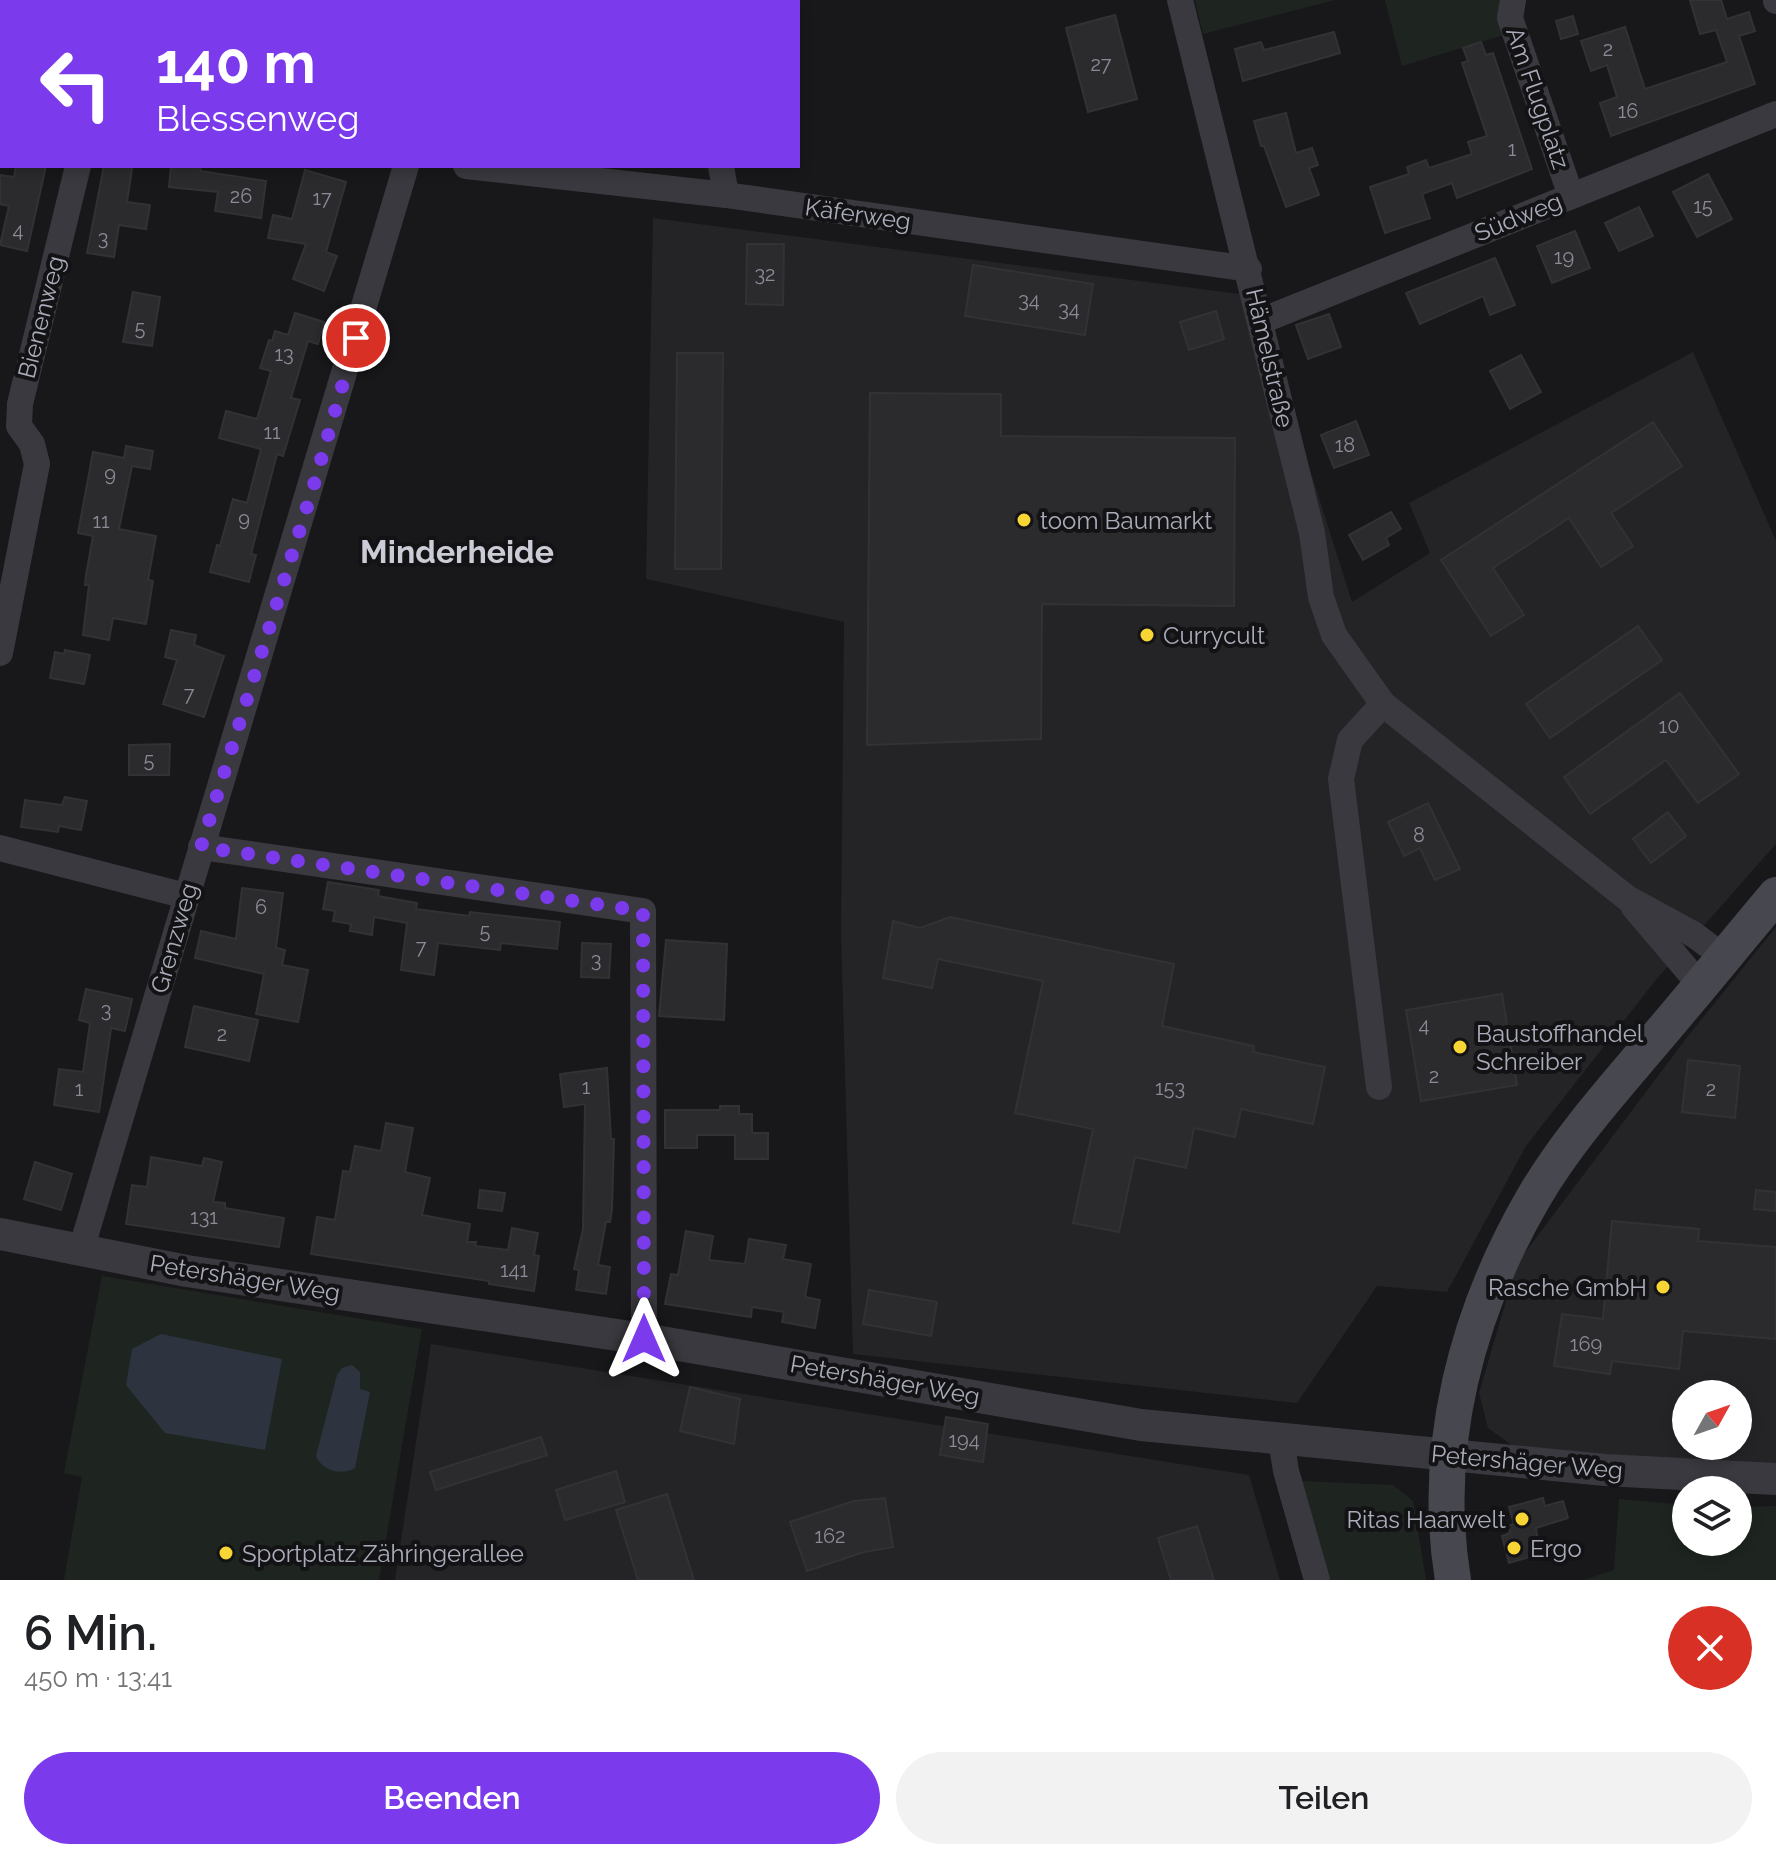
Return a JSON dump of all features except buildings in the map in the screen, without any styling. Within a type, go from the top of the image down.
[{"type":"main road","points":[[1453,1580],[1447,1525],[1448,1456],[1457,1395],[1472,1336],[1494,1276],[1534,1196],[1601,1104],[1776,895]]},
{"type":"street","name":"Hämelstraße","points":[[1180,0],[1312,533],[1321,597],[1334,635],[1383,704],[1627,898],[1693,934],[1724,957]]},
{"type":"street","name":"Am Flugplatz","points":[[1513,0],[1510,18],[1571,196]]},
{"type":"street","name":"Südweg","points":[[1261,321],[1776,114]]},
{"type":"street","name":"Bienenweg","points":[[0,653],[37,464],[32,444],[19,426],[20,404],[78,168]]},
{"type":"street","name":"Grenzweg","points":[[81,1250],[186,896],[315,481],[405,168]]},
{"type":"street","name":"Käferweg","points":[[484,168],[726,195],[1249,269]]},
{"type":"street","points":[[721,168],[726,195]]},
{"type":"street","points":[[1379,1087],[1341,779],[1350,740],[1383,704]]},
{"type":"street","points":[[201,847],[643,911],[644,1339]]},
{"type":"street","points":[[0,848],[186,896]]},
{"type":"street","name":"Hämelstraße","points":[[1627,898],[1701,986]]},
{"type":"street","name":"Petershäger Weg","points":[[0,1234],[187,1271],[644,1339],[1141,1425],[1605,1470],[1776,1479]]},
{"type":"street","points":[[1281,1440],[1286,1471],[1317,1580]]},
{"type":"shaded area","points":[[1195,0],[1335,0],[1203,34]]},
{"type":"shaded area","points":[[1385,0],[1502,0],[1507,34],[1402,66]]},
{"type":"shaded area","points":[[653,218],[1255,296],[1352,602],[1430,553],[1409,503],[1693,352],[1776,541],[1776,844],[1655,981],[1526,1146],[1447,1292],[1377,1286],[1297,1403],[853,1354],[841,933],[844,622],[646,579]]},
{"type":"shaded area","points":[[1776,927],[1776,1468],[1672,1460],[1516,1448],[1488,1428],[1479,1393],[1517,1263],[1688,1036]]},
{"type":"shaded area","points":[[102,1276],[422,1329],[379,1580],[64,1580],[82,1477],[64,1473]]},
{"type":"shaded area","points":[[161,1334],[282,1359],[265,1450],[165,1433],[126,1385],[132,1349]]},
{"type":"shaded area","points":[[431,1344],[1249,1475],[1280,1580],[395,1580]]},
{"type":"shaded area","points":[[352,1365],[360,1372],[360,1389],[370,1392],[355,1468],[339,1472],[323,1465],[316,1456],[337,1375],[342,1368]]},
{"type":"shaded area","points":[[1300,1481],[1393,1485],[1413,1501],[1426,1580],[1329,1580]]},
{"type":"shaded area","points":[[1619,1499],[1672,1504],[1672,1556],[1752,1556],[1752,1507],[1776,1506],[1776,1580],[1583,1580],[1614,1570]]},
{"type":"place","name":"toom Baumarkt","points":[[1024,520]]},
{"type":"place","name":"Currycult","points":[[1147,635]]},
{"type":"place","name":"Baustoffhandel Schreiber","points":[[1460,1047]]},
{"type":"place","name":"Rasche GmbH","points":[[1663,1287]]},
{"type":"place","name":"Ritas Haarwelt","points":[[1522,1519]]},
{"type":"place","name":"Ergo","points":[[1514,1548]]},
{"type":"place","name":"Sportplatz Zähringerallee","points":[[226,1553]]},
{"type":"district","name":"Minderheide","points":[[457,551]]},
{"type":"route","points":[[356,338],[315,481],[201,847],[643,911],[644,1339]]}]
